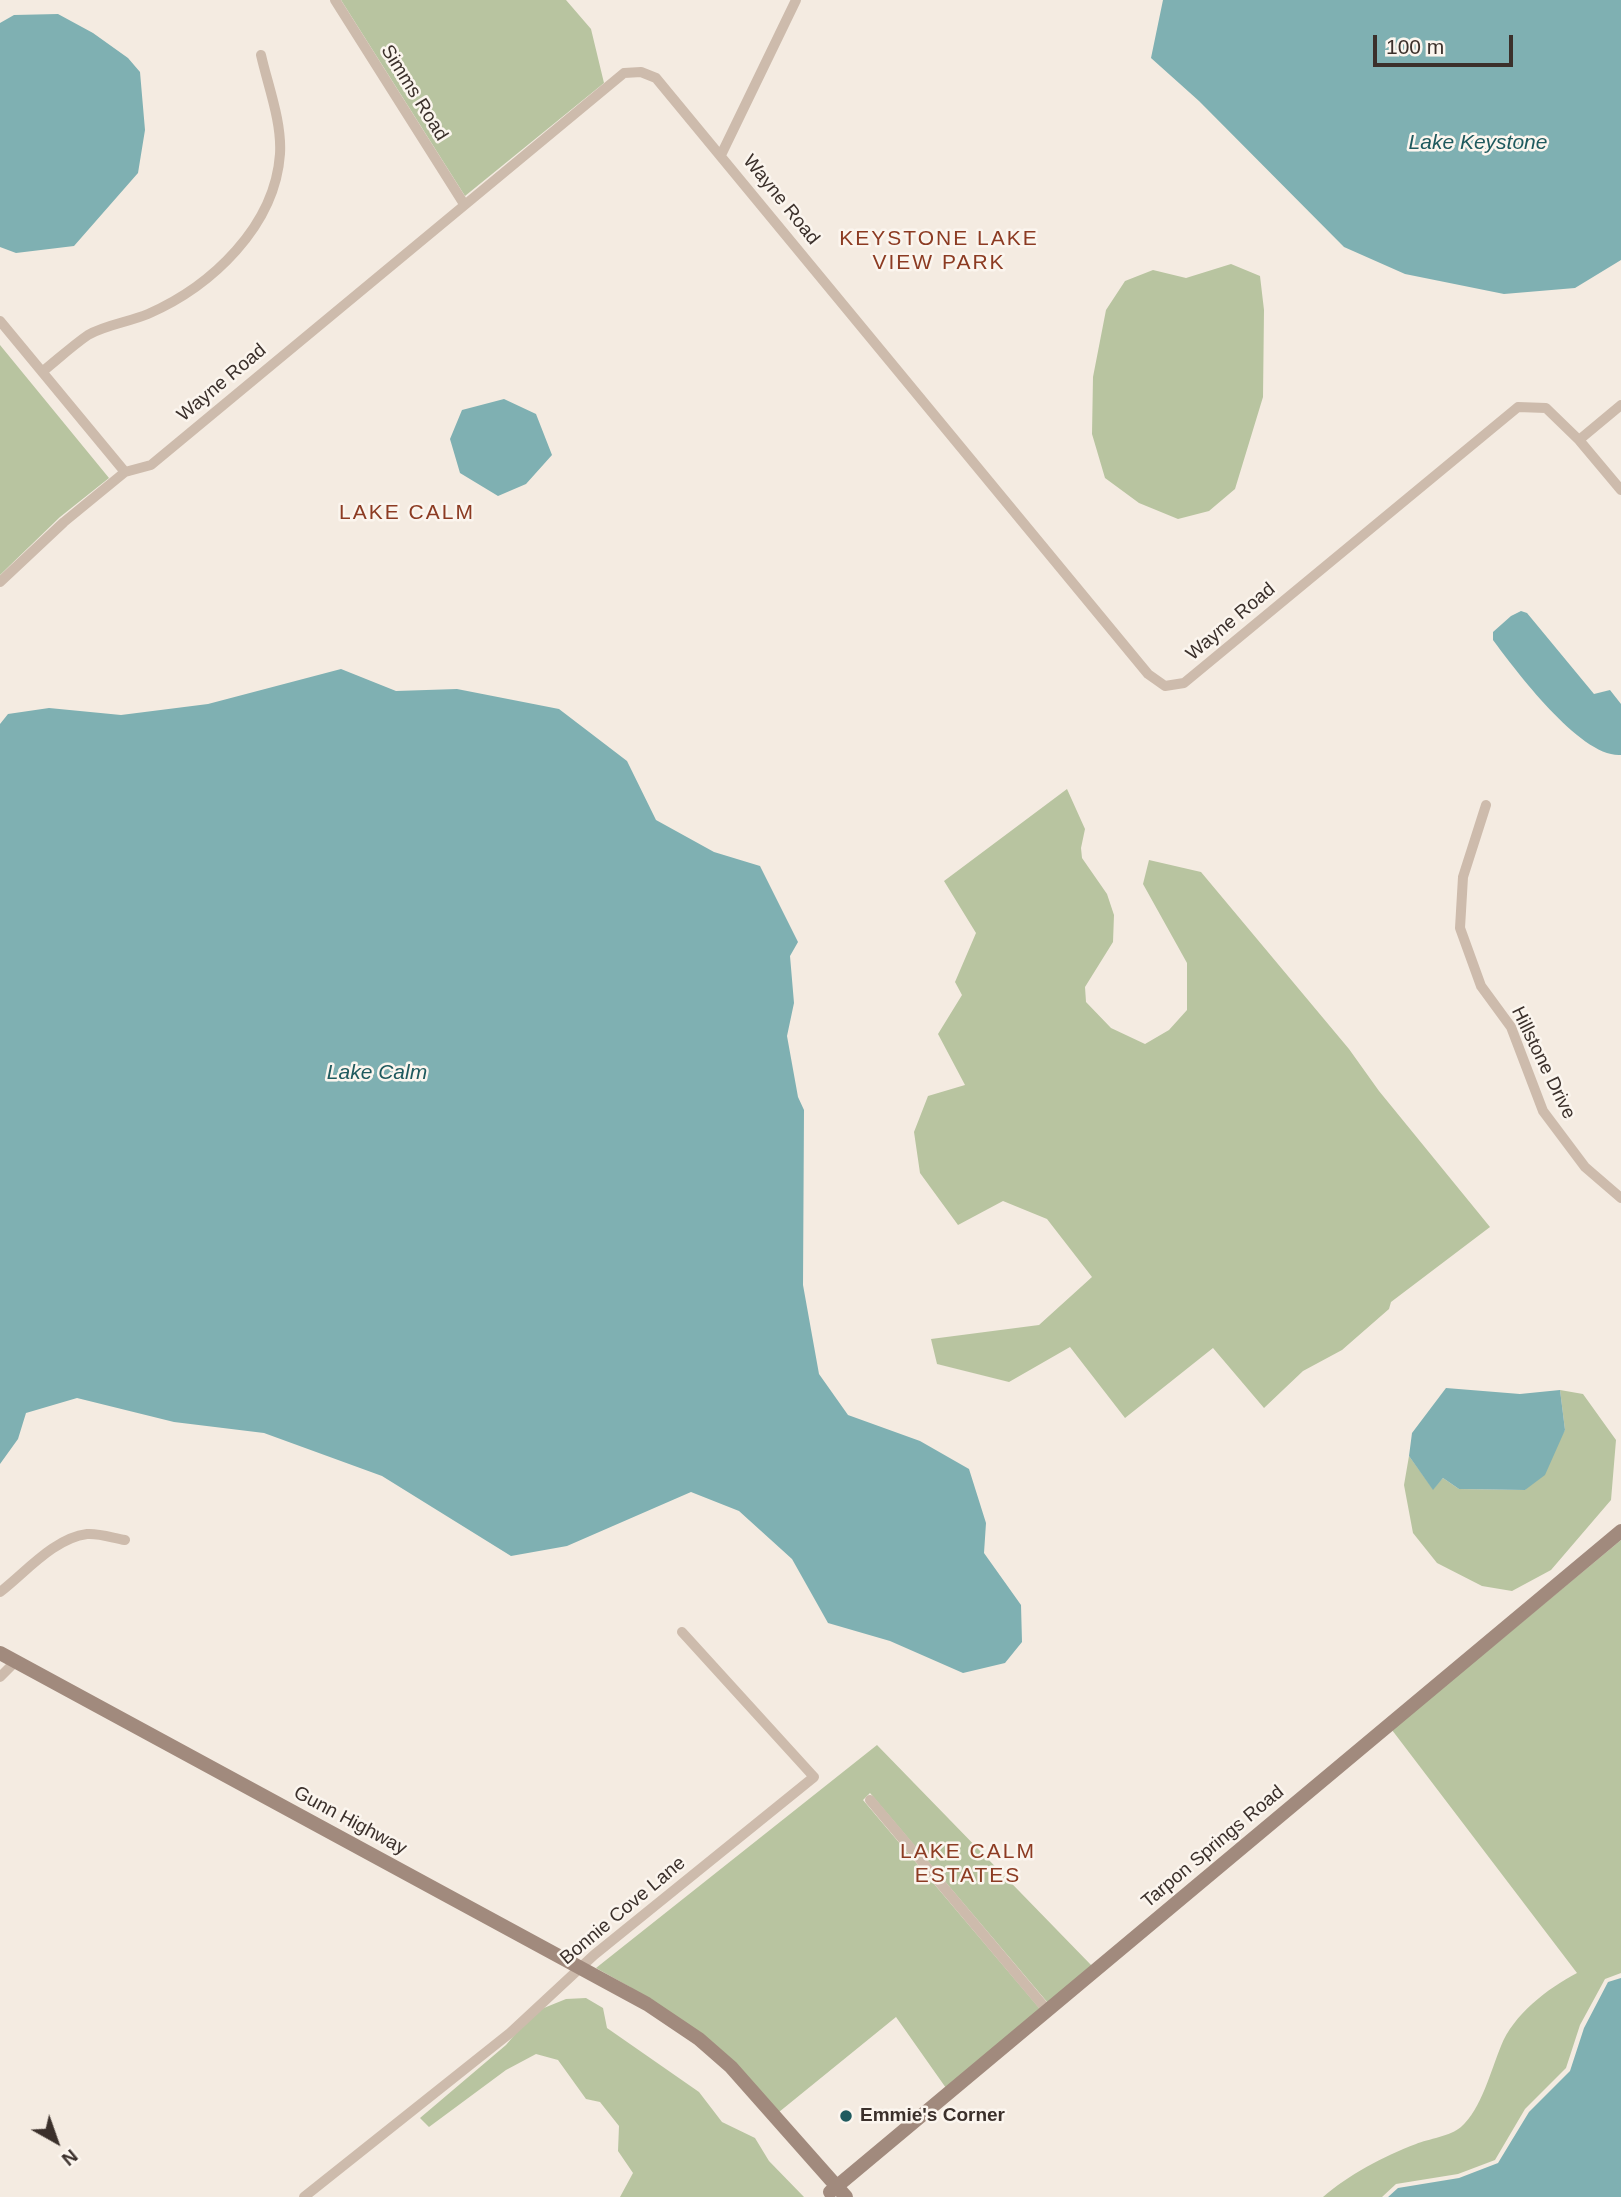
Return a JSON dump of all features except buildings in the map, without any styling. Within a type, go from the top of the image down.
[{"type":"main road","name":"Tarpon Springs Road","points":[[837,2193],[1047,2010],[1621,1531]]},
{"type":"main road","name":"Gunn Highway","points":[[0,1653],[637,1998],[679,2027],[837,2193]]},
{"type":"street","name":"Simms Road","points":[[335,0],[464,204]]},
{"type":"street","points":[[721,155],[796,0]]},
{"type":"street","points":[[42,372],[89,334],[148,314],[179,298],[224,262],[256,228],[273,193],[280,154],[279,137],[261,55]]},
{"type":"street","name":"Wayne Road","points":[[0,582],[64,522],[125,472],[150,465],[624,73],[640,72],[656,78],[1147,674],[1165,686],[1184,683],[1518,407],[1546,408],[1579,440],[1621,491]]},
{"type":"street","points":[[0,321],[125,472]]},
{"type":"street","points":[[1579,440],[1621,405]]},
{"type":"street","name":"Hillstone Drive","points":[[1486,805],[1463,877],[1460,929],[1481,986],[1511,1027],[1543,1111],[1585,1167],[1621,1198]]},
{"type":"street","points":[[0,1592],[55,1548],[76,1537],[96,1535],[125,1540]]},
{"type":"street","name":"Bonnie Cove Lane","points":[[304,2197],[510,2033],[581,1966],[814,1777],[682,1632]]},
{"type":"street","points":[[0,1677],[16,1661]]},
{"type":"street","points":[[870,1800],[1047,2010]]},
{"type":"green space","points":[[341,0],[566,0],[591,29],[604,83],[465,196]]},
{"type":"green space","points":[[1231,264],[1260,276],[1264,310],[1263,397],[1235,489],[1209,511],[1178,519],[1139,503],[1105,478],[1092,434],[1093,377],[1106,310],[1125,281],[1153,270],[1186,278]]},
{"type":"green space","points":[[0,345],[109,478],[60,517],[0,575]]},
{"type":"green space","points":[[1067,789],[1085,829],[1082,858],[1107,894],[1114,915],[1113,942],[1085,987],[1086,1002],[1111,1028],[1145,1044],[1169,1030],[1187,1010],[1187,963],[1143,884],[1149,860],[1201,872],[1349,1049],[1379,1091],[1490,1227],[1391,1302],[1389,1309],[1342,1350],[1303,1371],[1264,1408],[1213,1348],[1125,1418],[1070,1347],[1009,1382],[937,1364],[931,1339],[1039,1325],[1092,1277],[1047,1219],[1003,1201],[958,1225],[920,1173],[914,1132],[928,1096],[965,1085],[938,1034],[962,995],[955,982],[976,933],[944,881]]},
{"type":"green space","points":[[1560,1390],[1583,1394],[1616,1440],[1611,1500],[1551,1570],[1512,1591],[1482,1586],[1437,1563],[1413,1533],[1404,1485],[1409,1456],[1433,1489],[1443,1478],[1459,1489],[1525,1490],[1565,1430]]},
{"type":"green space","points":[[1621,1540],[1621,1973],[1605,1979],[1580,2025],[1566,2068],[1525,2109],[1495,2160],[1458,2174],[1396,2184],[1382,2197],[1323,2197],[1379,2160],[1461,2127],[1480,2100],[1501,2046],[1514,2024],[1533,2003],[1577,1973],[1392,1730]]},
{"type":"green space","points":[[877,1745],[1092,1966],[1048,2003],[870,1793],[863,1800],[1040,2009],[946,2088],[896,2017],[779,2112],[630,1987],[596,1968]]},
{"type":"green space","points":[[586,1998],[603,2008],[607,2028],[699,2092],[722,2122],[755,2138],[769,2161],[804,2197],[620,2197],[633,2173],[618,2151],[619,2126],[600,2102],[586,2099],[558,2060],[536,2054],[506,2070],[429,2127],[420,2118],[506,2045],[534,2012],[566,1999]]},
{"type":"water","name":"Lake Keystone","points":[[1163,0],[1621,0],[1621,260],[1575,288],[1504,294],[1405,274],[1344,247],[1199,101],[1151,58]]},
{"type":"water","points":[[58,14],[93,33],[128,58],[140,72],[145,130],[138,173],[74,246],[16,253],[0,247],[0,23],[14,15]]},
{"type":"water","points":[[504,399],[536,414],[552,455],[526,484],[498,496],[460,473],[450,439],[462,410]]},
{"type":"water","points":[[1521,611],[1527,613],[1594,694],[1610,690],[1621,704],[1621,755],[1605,752],[1587,743],[1569,728],[1533,691],[1493,640],[1493,632]]},
{"type":"water","name":"Lake Calm","points":[[341,669],[396,691],[457,689],[559,709],[627,761],[656,820],[714,852],[760,866],[798,942],[790,956],[794,1003],[787,1036],[798,1097],[804,1110],[803,1285],[819,1374],[848,1415],[920,1441],[969,1469],[986,1523],[984,1553],[1021,1605],[1022,1642],[1005,1663],[963,1673],[890,1641],[828,1623],[792,1559],[739,1511],[691,1492],[567,1546],[511,1556],[382,1476],[264,1433],[174,1422],[77,1398],[26,1413],[18,1439],[0,1464],[0,724],[8,714],[49,708],[121,715],[208,704]]},
{"type":"water","points":[[1446,1388],[1520,1394],[1560,1390],[1565,1430],[1545,1475],[1525,1490],[1459,1489],[1443,1478],[1433,1490],[1409,1456],[1412,1433]]},
{"type":"water","points":[[1621,1978],[1621,2197],[1388,2197],[1398,2188],[1459,2178],[1498,2163],[1529,2112],[1570,2071],[1584,2028],[1608,1982]]},
{"type":"place","name":"Emmie's Corner","points":[[846,2116]]},
{"type":"district","name":"KEYSTONE LAKE VIEW PARK","points":[[939,251]]},
{"type":"district","name":"LAKE CALM","points":[[407,513]]},
{"type":"district","name":"LAKE CALM ESTATES","points":[[968,1864]]}]
